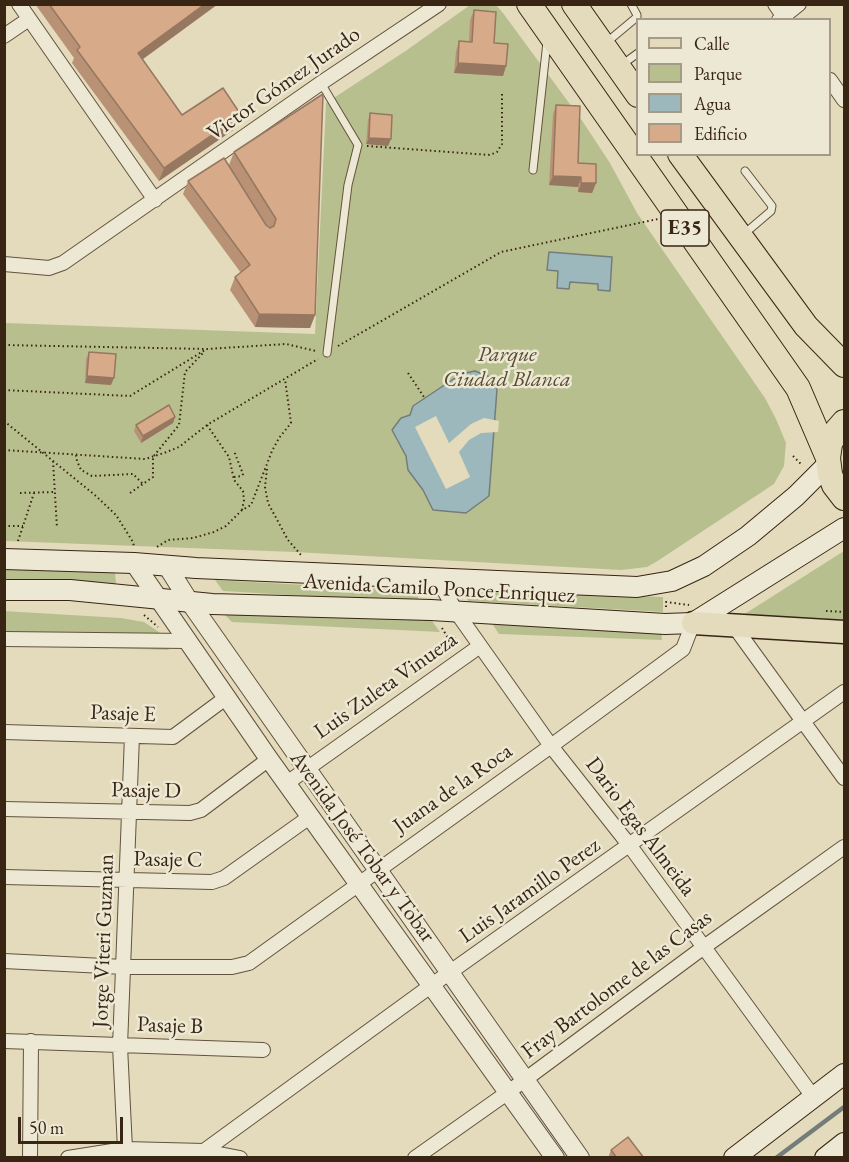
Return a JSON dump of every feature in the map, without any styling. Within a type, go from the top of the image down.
[{"type":"highway","name":"E35","points":[[529,4],[798,388],[828,461],[834,485],[844,498]]},
{"type":"highway","points":[[574,4],[636,92]]},
{"type":"highway","name":"E35","points":[[681,156],[806,326],[844,365]]},
{"type":"highway","points":[[828,461],[830,444],[844,422]]},
{"type":"main road","name":"Avenida Camilo Ponce Enriquez","points":[[11,552],[134,556],[167,566],[637,587],[672,581],[704,566],[748,536],[796,496],[828,461]]},
{"type":"main road","points":[[693,623],[844,528]]},
{"type":"main road","name":"Avenida Camilo Ponce Enriquez","points":[[4,590],[70,590],[212,604],[457,613],[665,624],[693,623]]},
{"type":"main road","points":[[693,623],[844,632]]},
{"type":"main road","points":[[734,1158],[844,1074]]},
{"type":"main road","points":[[825,1158],[844,1144]]},
{"type":"street","points":[[19,4],[155,200]]},
{"type":"street","name":"Victor Gómez Jurado","points":[[4,264],[56,267],[155,200],[220,161],[321,84],[439,4]]},
{"type":"street","points":[[775,4],[782,18],[799,4]]},
{"type":"street","points":[[4,36],[29,19]]},
{"type":"street","points":[[831,81],[844,100]]},
{"type":"street","name":"Avenida José Tobar y Tobar","points":[[134,556],[158,598],[269,759],[555,1158]]},
{"type":"street","name":"Avenida José Tobar y Tobar","points":[[167,566],[189,601],[379,868],[580,1158]]},
{"type":"street","name":"Dario Egas Almeida","points":[[437,578],[457,613],[551,746],[630,846],[814,1098]]},
{"type":"street","name":"Juana de la Roca","points":[[4,961],[124,967],[232,967],[249,963],[682,649],[693,623]]},
{"type":"street","points":[[734,626],[844,778]]},
{"type":"street","points":[[4,639],[187,641]]},
{"type":"street","name":"Luis Zuleta Vinueza","points":[[287,783],[480,646]]},
{"type":"street","name":"Luis Jaramillo Perez","points":[[204,1151],[432,985],[844,692]]},
{"type":"street","name":"Pasaje E","points":[[4,732],[173,737],[227,698]]},
{"type":"street","name":"Jorge Viteri Guzman","points":[[125,1149],[120,1046],[132,736]]},
{"type":"street","name":"Pasaje D","points":[[4,809],[190,813],[201,810],[269,759]]},
{"type":"street","name":"Pasaje C","points":[[4,877],[212,882],[224,878],[311,816]]},
{"type":"street","name":"Fray Bartolome de las Casas","points":[[415,1158],[844,847]]},
{"type":"street","name":"Pasaje B","points":[[4,1041],[263,1050]]},
{"type":"street","points":[[30,1158],[31,1041]]},
{"type":"street","points":[[68,1158],[125,1149],[204,1151],[240,1158]]},
{"type":"lane","points":[[603,46],[637,17],[631,4]]},
{"type":"lane","points":[[533,170],[548,30]]},
{"type":"lane","points":[[618,68],[636,54]]},
{"type":"lane","points":[[321,84],[358,145],[348,185],[327,353]]},
{"type":"lane","points":[[740,238],[771,211],[772,206],[745,171]]},
{"type":"path","points":[[358,145],[490,155],[497,152],[502,144],[502,91]]},
{"type":"path","points":[[4,345],[207,349],[286,344],[327,353]]},
{"type":"path","points":[[4,390],[130,396],[207,349]]},
{"type":"path","points":[[130,493],[153,477],[153,457],[179,425],[184,372],[207,349]]},
{"type":"path","points":[[408,373],[424,397]]},
{"type":"path","points":[[153,550],[168,540],[194,538],[214,532],[226,526],[242,510],[251,505],[279,438],[291,423],[285,379]]},
{"type":"path","points":[[4,421],[53,460],[116,516],[133,542],[134,556]]},
{"type":"path","points":[[207,425],[229,457],[234,477],[243,491],[242,510]]},
{"type":"path","points":[[234,451],[243,474],[234,477]]},
{"type":"path","points":[[76,455],[81,470],[92,476],[133,474],[143,484]]},
{"type":"path","points":[[53,460],[57,528]]},
{"type":"path","points":[[268,466],[265,487],[268,503],[288,540],[302,556]]},
{"type":"path","points":[[20,493],[55,492]]},
{"type":"path","points":[[11,552],[34,493]]},
{"type":"path","points":[[4,526],[23,526]]},
{"type":"green space","name":"Parque Ciudad Blanca","points":[[470,5],[496,5],[503,13],[583,122],[610,163],[637,213],[765,398],[786,443],[784,466],[774,484],[656,562],[647,567],[621,570],[294,552],[5,541],[5,323],[315,334],[326,103]]},
{"type":"green space","points":[[844,551],[844,624],[743,615]]},
{"type":"green space","points":[[5,567],[115,570],[116,586],[5,582]]},
{"type":"green space","points":[[215,580],[417,591],[419,603],[223,591]]},
{"type":"green space","points":[[468,589],[663,597],[663,612],[468,601],[465,595]]},
{"type":"green space","points":[[226,609],[430,618],[440,632],[232,622],[225,615]]},
{"type":"green space","points":[[4,611],[121,618],[144,622],[159,632],[169,650],[5,645]]},
{"type":"green space","points":[[491,622],[661,630],[662,640],[499,634]]},
{"type":"water","points":[[549,252],[612,257],[610,291],[598,290],[598,284],[570,282],[569,289],[557,288],[558,271],[547,270]]},
{"type":"water","points":[[475,371],[490,377],[497,389],[489,496],[466,513],[433,510],[423,490],[408,470],[406,456],[392,430],[401,418],[410,415],[413,406],[461,374]]},
{"type":"pier","points":[[436,416],[449,443],[471,424],[484,418],[499,421],[498,432],[481,433],[469,440],[459,452],[470,477],[446,489],[415,427]]},
{"type":"building","points":[[49,4],[205,4],[138,53],[182,115],[223,88],[241,115],[164,168],[77,50],[80,47]]},
{"type":"building","points":[[474,10],[496,12],[494,43],[508,44],[506,66],[458,63],[459,41],[472,42]]},
{"type":"building","points":[[323,94],[315,315],[259,314],[235,277],[250,265],[188,181],[224,158],[266,225],[270,228],[274,226],[276,219],[234,152]]},
{"type":"building","points":[[556,105],[580,106],[578,163],[596,164],[596,183],[581,183],[581,177],[553,176]]},
{"type":"building","points":[[370,113],[392,115],[391,139],[369,138]]},
{"type":"building","points":[[89,352],[116,354],[114,378],[87,376]]},
{"type":"building","points":[[169,405],[175,417],[143,436],[136,425]]},
{"type":"building","points":[[628,1137],[644,1158],[617,1158],[611,1150]]},
{"type":"waterway","points":[[776,1158],[844,1107]]}]
